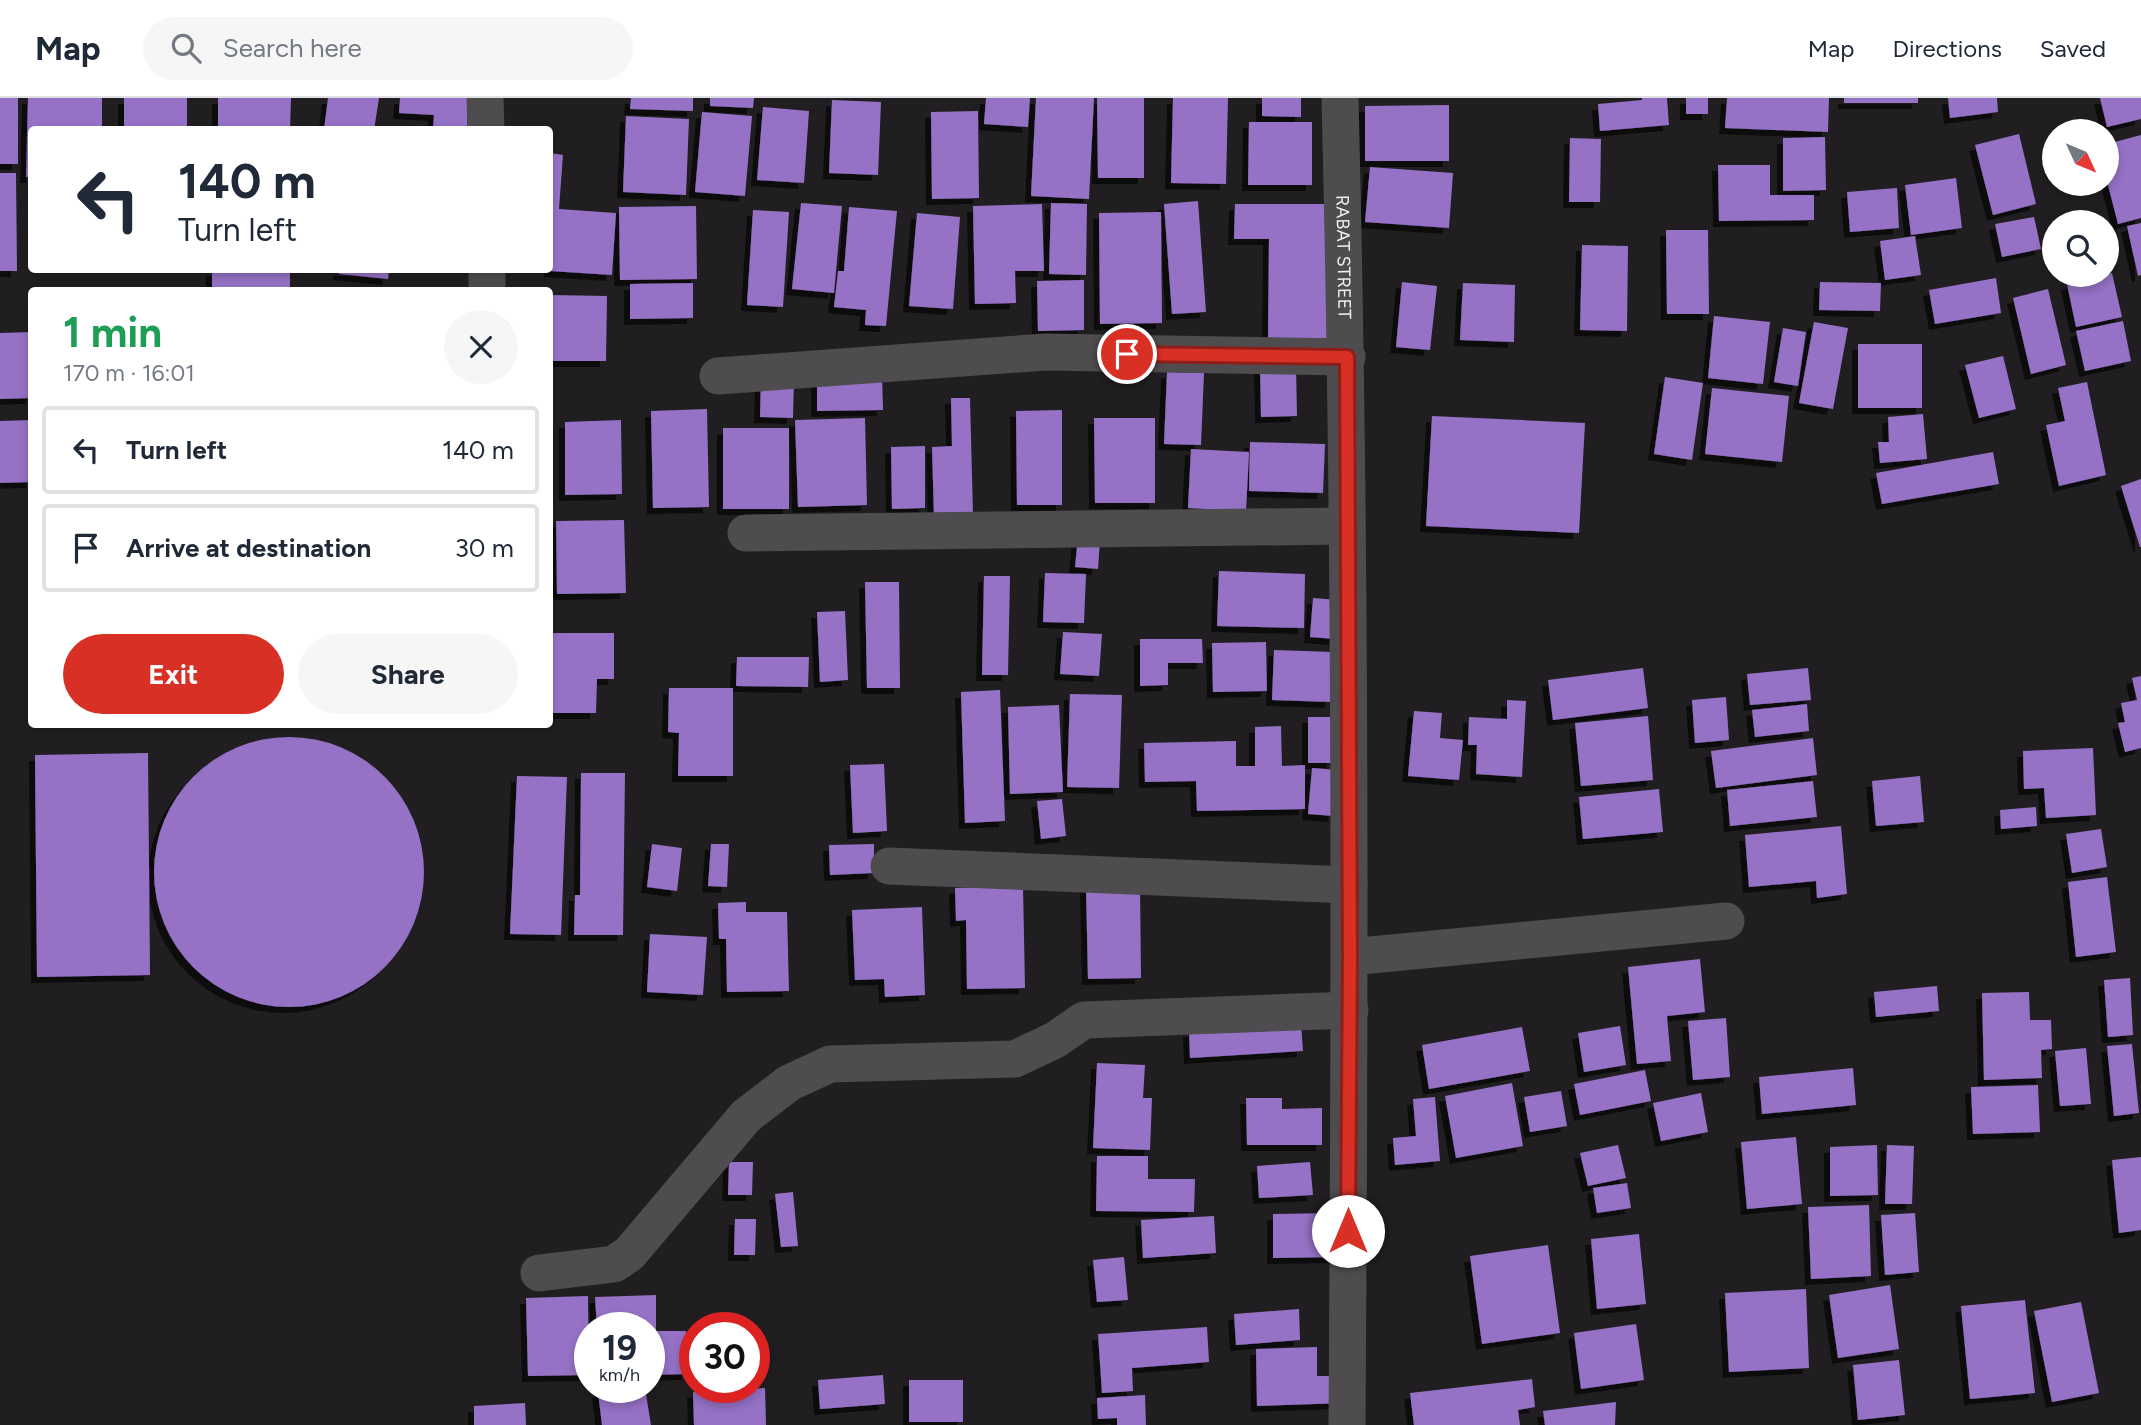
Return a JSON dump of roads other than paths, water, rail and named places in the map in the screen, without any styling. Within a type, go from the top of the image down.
[{"type":"street","points":[[485,98],[486,126]]},
{"type":"street","name":"RABAT STREET","points":[[1340,98],[1347,357],[1350,957],[1347,1425]]},
{"type":"street","points":[[718,376],[1045,352],[1347,357]]},
{"type":"street","points":[[746,533],[1347,526]]},
{"type":"street","points":[[889,866],[1349,885]]},
{"type":"street","points":[[1350,957],[1726,921]]},
{"type":"street","points":[[539,1273],[614,1264],[629,1254],[746,1116],[789,1083],[831,1064],[1015,1059],[1055,1040],[1084,1020],[1350,1010]]}]
